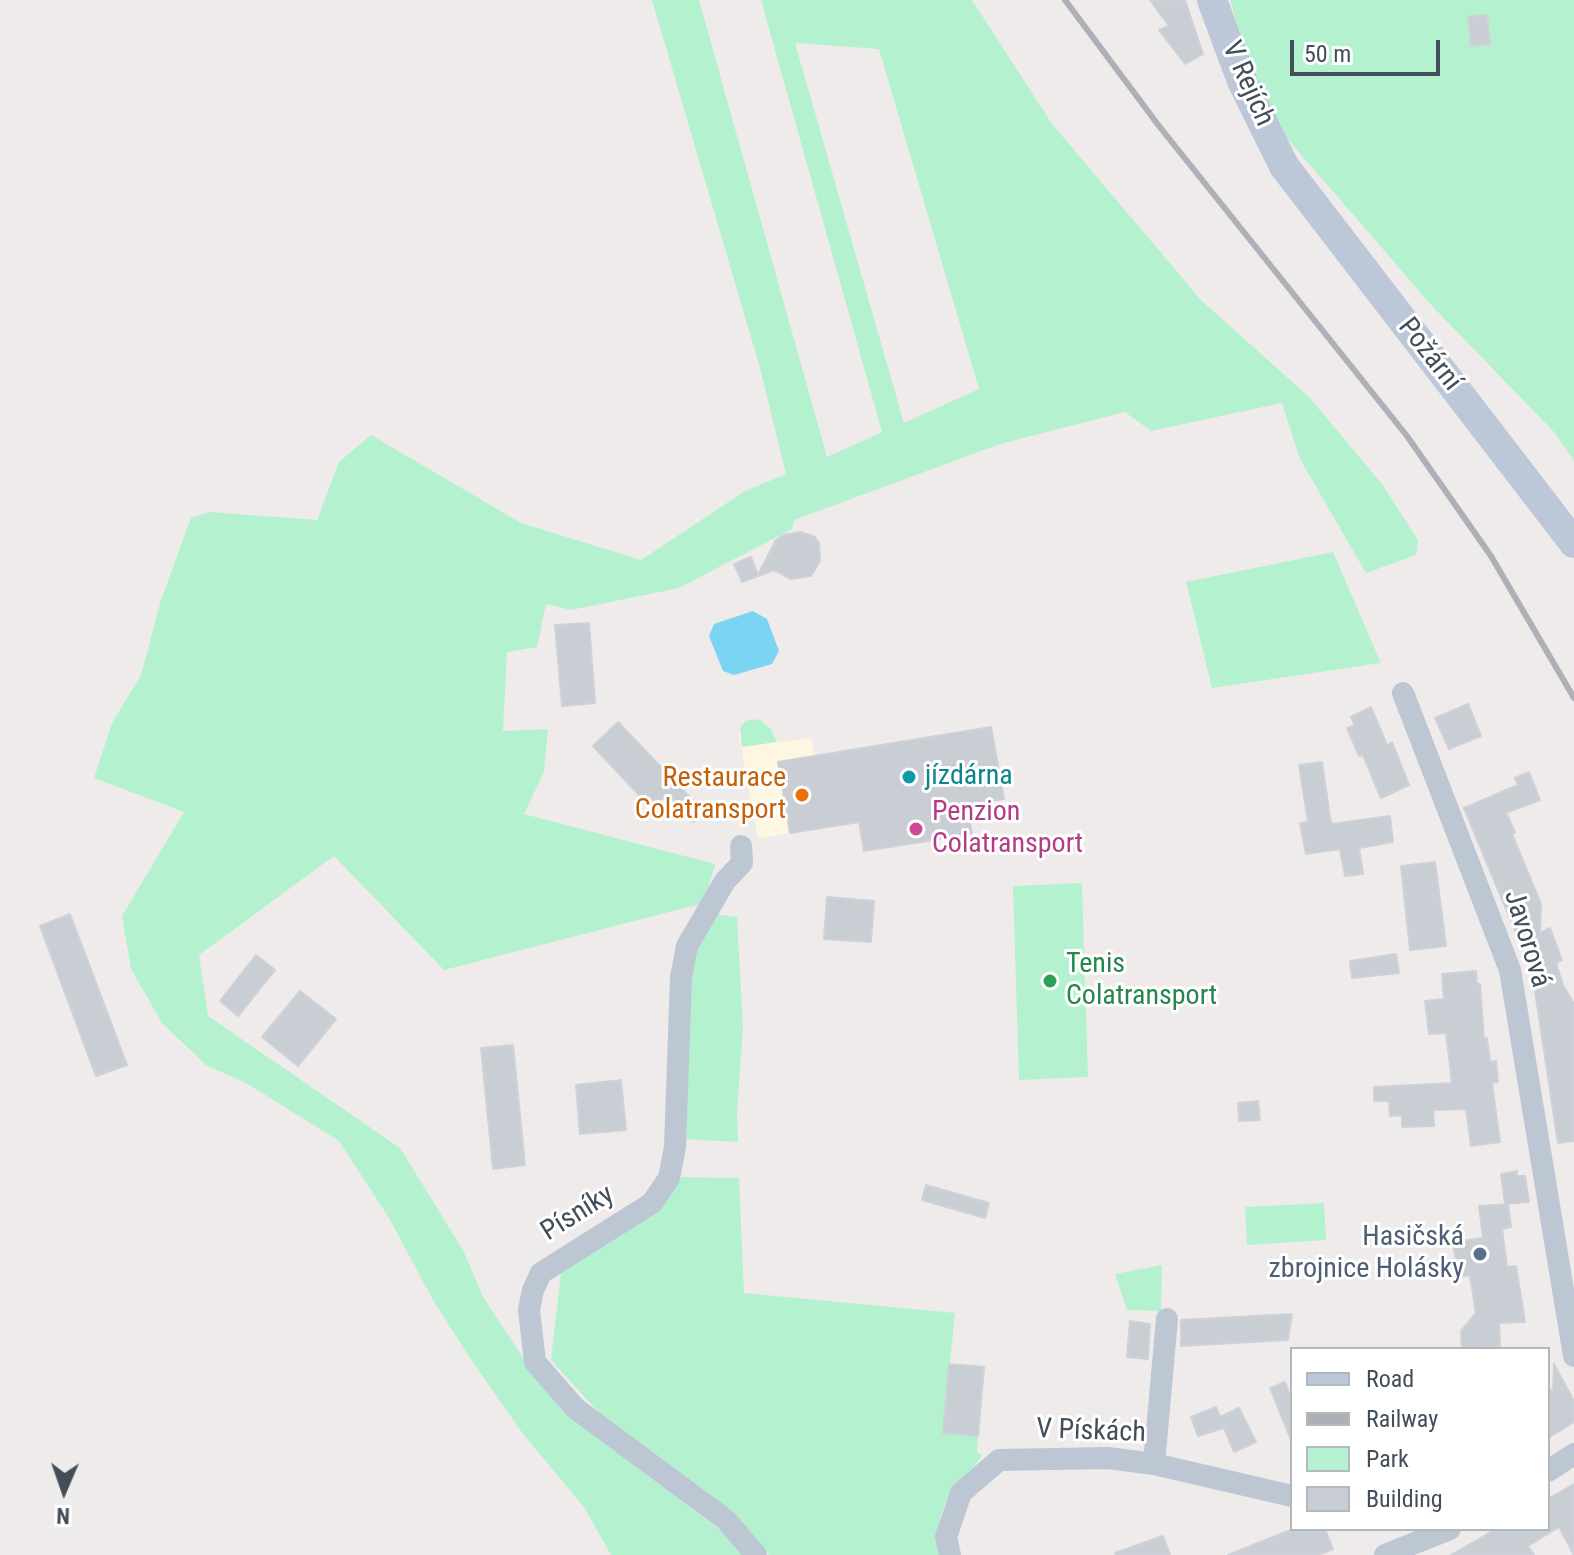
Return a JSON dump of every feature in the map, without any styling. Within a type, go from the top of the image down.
[{"type":"street","name":"V Rejích","points":[[1212,0],[1242,81],[1284,166]]},
{"type":"street","name":"Požární","points":[[1284,166],[1574,543]]},
{"type":"street","name":"Javorová","points":[[1403,693],[1510,970],[1574,1356]]},
{"type":"street","name":"Písníky","points":[[741,846],[742,863],[725,881],[687,946],[681,977],[675,1147],[669,1178],[652,1203],[541,1273],[529,1310],[535,1362],[575,1408],[726,1520],[756,1555]]},
{"type":"street","points":[[1154,1464],[1167,1319]]},
{"type":"street","points":[[1550,1470],[1574,1454]]},
{"type":"street","name":"V Pískách","points":[[950,1555],[946,1537],[961,1493],[999,1460],[1108,1458],[1154,1464],[1290,1496]]},
{"type":"street","points":[[1385,1555],[1415,1536],[1440,1531]]},
{"type":"shaded area","points":[[760,720],[771,729],[777,742],[811,738],[815,756],[779,762],[790,833],[758,839],[739,736],[745,721]]},
{"type":"green space","points":[[652,0],[699,0],[827,457],[882,432],[761,0],[972,0],[1052,124],[1201,300],[1309,397],[1382,484],[1418,540],[1416,555],[1366,573],[1300,459],[1282,403],[1151,431],[1125,412],[1000,444],[794,520],[792,529],[679,588],[571,610],[546,604],[537,647],[507,652],[503,731],[548,729],[544,772],[524,814],[715,864],[704,903],[444,970],[334,856],[199,955],[208,1016],[400,1148],[463,1250],[483,1297],[528,1365],[570,1416],[724,1533],[743,1555],[611,1555],[584,1507],[523,1434],[468,1355],[433,1300],[389,1218],[339,1141],[246,1083],[206,1065],[162,1023],[131,969],[122,916],[184,812],[94,778],[112,723],[141,675],[161,600],[191,518],[209,512],[317,520],[339,462],[371,435],[521,523],[641,560],[745,491],[786,474],[760,368]],"holes":[[[795,43],[879,49],[979,389],[904,423]]]},
{"type":"green space","points":[[1230,0],[1574,0],[1574,461],[1554,432],[1434,308],[1277,127],[1257,88]]},
{"type":"green space","points":[[1333,552],[1381,663],[1212,688],[1186,582]]},
{"type":"green space","points":[[760,720],[771,729],[777,742],[742,747],[740,728],[745,721]]},
{"type":"green space","name":"Tenis Colatransport","points":[[1082,883],[1088,1077],[1019,1080],[1013,886]]},
{"type":"green space","points":[[714,914],[737,917],[743,1028],[738,1142],[682,1139],[689,982],[697,940]]},
{"type":"green space","points":[[681,1177],[739,1178],[744,1293],[955,1313],[943,1432],[978,1436],[977,1452],[982,1456],[945,1503],[940,1518],[943,1555],[769,1555],[731,1511],[602,1416],[551,1360],[561,1272],[658,1212]]},
{"type":"green space","points":[[1324,1203],[1326,1240],[1247,1245],[1245,1207]]},
{"type":"green space","points":[[1162,1265],[1161,1311],[1127,1310],[1115,1274]]},
{"type":"water","points":[[753,611],[767,619],[779,651],[772,664],[734,675],[723,671],[709,636],[714,624]]},
{"type":"building","points":[[1150,0],[1185,0],[1203,54],[1185,64],[1159,30],[1169,26]]},
{"type":"building","points":[[1487,15],[1490,44],[1471,46],[1468,17]]},
{"type":"building","points":[[800,532],[815,537],[819,543],[820,561],[811,576],[791,579],[774,570],[742,582],[734,564],[751,557],[758,575],[776,540],[783,535]]},
{"type":"building","points":[[589,623],[595,703],[562,706],[555,625]]},
{"type":"building","points":[[1468,704],[1481,736],[1449,749],[1435,718]]},
{"type":"building","points":[[1371,707],[1387,745],[1392,742],[1409,785],[1381,798],[1363,755],[1359,756],[1347,728],[1355,725],[1351,717]]},
{"type":"building","points":[[618,722],[704,812],[693,822],[667,795],[652,809],[593,746]]},
{"type":"building","name":"jízdárna","points":[[991,727],[1004,799],[967,804],[972,834],[864,851],[859,822],[790,833],[778,762]]},
{"type":"building","points":[[1322,762],[1331,824],[1390,816],[1393,842],[1359,848],[1363,874],[1345,876],[1340,849],[1306,854],[1300,823],[1308,822],[1299,765]]},
{"type":"building","points":[[1529,772],[1540,800],[1506,813],[1541,904],[1540,933],[1550,928],[1562,960],[1556,963],[1563,985],[1574,1004],[1574,1141],[1558,1143],[1532,971],[1464,808],[1518,785],[1515,778]]},
{"type":"building","points":[[1435,862],[1446,946],[1410,950],[1401,866]]},
{"type":"building","points":[[827,897],[874,901],[871,942],[824,939]]},
{"type":"building","points":[[70,914],[127,1065],[96,1076],[40,926]]},
{"type":"building","points":[[1396,954],[1399,973],[1352,978],[1350,961]]},
{"type":"building","points":[[256,955],[275,970],[238,1016],[220,1001]]},
{"type":"building","points":[[1476,971],[1477,984],[1480,984],[1484,1039],[1487,1038],[1490,1062],[1496,1061],[1498,1082],[1492,1083],[1500,1142],[1471,1146],[1466,1109],[1433,1110],[1434,1126],[1402,1127],[1402,1115],[1390,1116],[1389,1101],[1374,1101],[1374,1087],[1452,1083],[1446,1033],[1429,1034],[1425,1001],[1444,999],[1442,974]]},
{"type":"building","points":[[300,991],[336,1019],[298,1066],[262,1037]]},
{"type":"building","points":[[513,1045],[525,1165],[493,1169],[481,1048]]},
{"type":"building","points":[[621,1080],[626,1130],[580,1134],[576,1085]]},
{"type":"building","points":[[1258,1101],[1260,1120],[1239,1121],[1238,1103]]},
{"type":"building","points":[[1517,1171],[1517,1176],[1525,1176],[1529,1202],[1505,1204],[1501,1174]]},
{"type":"building","points":[[926,1185],[989,1203],[985,1218],[922,1200]]},
{"type":"building","points":[[1508,1204],[1511,1227],[1502,1229],[1507,1267],[1516,1266],[1525,1322],[1499,1323],[1500,1346],[1462,1347],[1461,1331],[1476,1313],[1470,1275],[1458,1277],[1453,1242],[1483,1238],[1479,1206]]},
{"type":"building","points":[[1292,1314],[1288,1340],[1181,1346],[1181,1320]]},
{"type":"building","points":[[1130,1321],[1150,1324],[1148,1359],[1127,1357]]},
{"type":"building","points":[[949,1364],[984,1367],[978,1436],[943,1433]]},
{"type":"building","points":[[1554,1364],[1574,1401],[1574,1422],[1550,1437],[1550,1389],[1553,1394]]},
{"type":"building","points":[[1285,1382],[1290,1396],[1290,1438],[1270,1388]]},
{"type":"building","points":[[1216,1407],[1220,1417],[1239,1408],[1256,1442],[1234,1452],[1224,1428],[1198,1436],[1191,1417]]},
{"type":"building","points":[[1574,1484],[1574,1555],[1559,1527],[1528,1546],[1534,1555],[1451,1555],[1493,1531],[1550,1531],[1550,1498]]},
{"type":"building","points":[[1290,1530],[1326,1531],[1333,1549],[1319,1555],[1228,1555]]},
{"type":"building","points":[[1163,1536],[1170,1555],[1115,1553]]},
{"type":"railway","points":[[1065,0],[1159,126],[1407,436],[1491,556],[1574,698]]},
{"type":"place","name":"jízdárna","points":[[909,777]]},
{"type":"place","name":"Restaurace Colatransport","points":[[802,795]]},
{"type":"place","name":"Penzion Colatransport","points":[[916,829]]},
{"type":"place","name":"Tenis Colatransport","points":[[1050,981]]},
{"type":"place","name":"Hasičská zbrojnice Holásky","points":[[1480,1254]]}]
